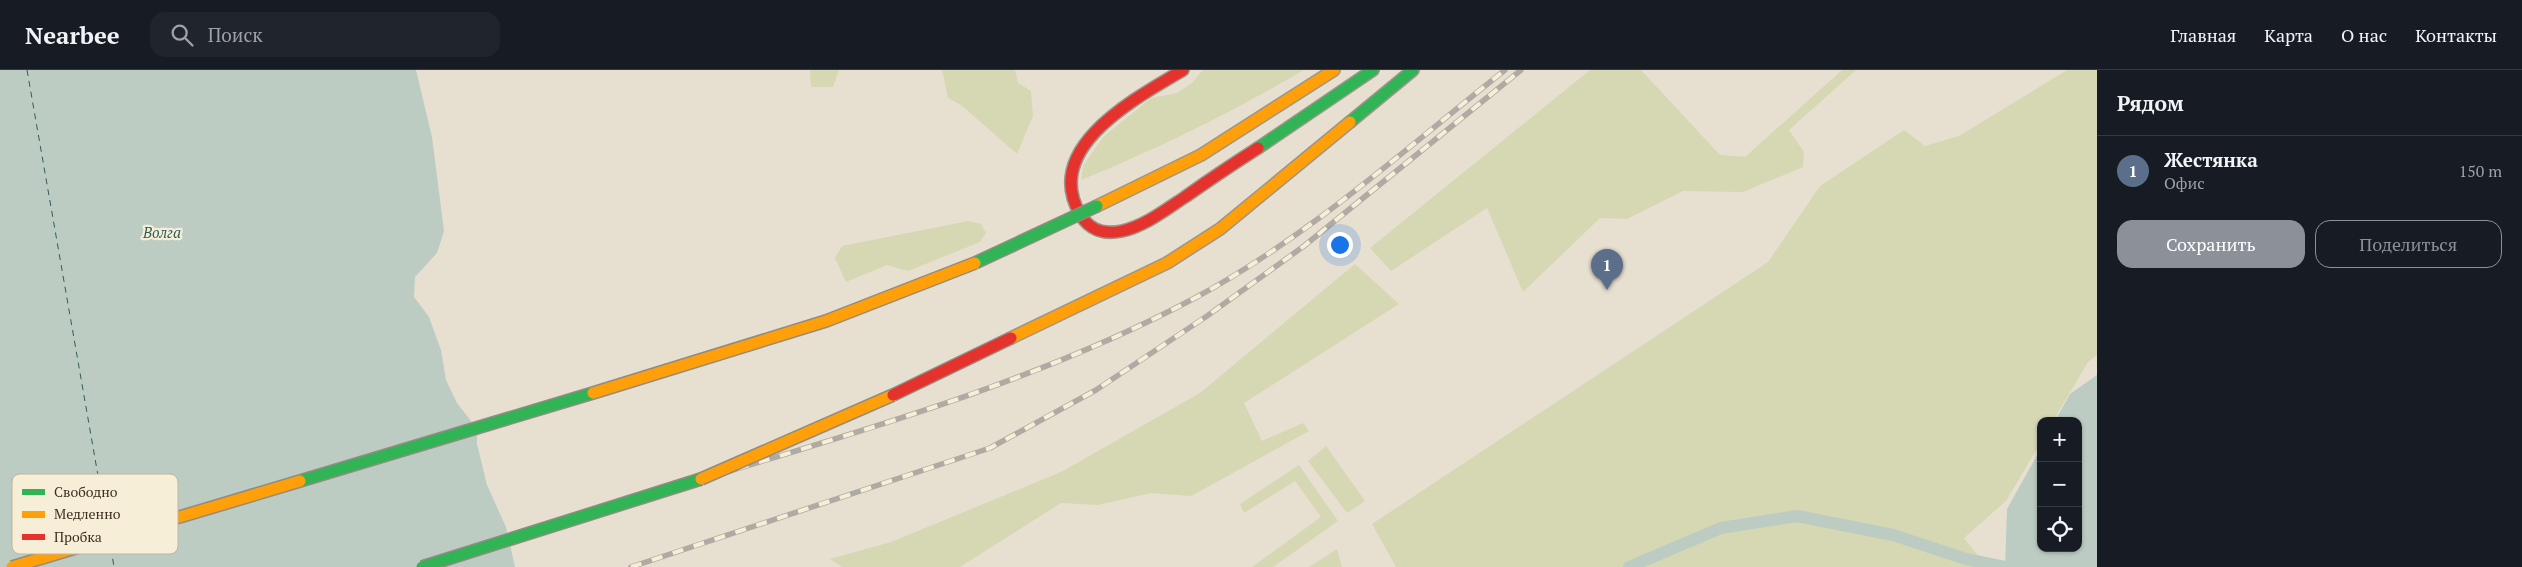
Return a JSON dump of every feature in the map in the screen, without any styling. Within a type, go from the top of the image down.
[{"type":"main road","points":[[1183,70],[1116,112],[1091,136],[1075,162],[1069,184],[1073,204],[1083,220],[1096,231],[1114,233],[1136,228],[1155,217],[1372,70]]},
{"type":"main road","points":[[178,517],[637,380],[826,321],[951,274],[1097,206],[1201,154],[1334,70]]},
{"type":"main road","points":[[422,567],[691,483],[812,433],[1167,263],[1220,229],[1413,70]]},
{"type":"main road","points":[[12,567],[55,554]]},
{"type":"green space","points":[[810,70],[839,70],[833,87],[811,87]]},
{"type":"green space","points":[[942,70],[1015,70],[1018,83],[1031,91],[1033,116],[1017,154],[961,105],[948,98]]},
{"type":"green space","points":[[1203,70],[1304,70],[1250,101],[1194,129],[1138,156],[1081,180],[1083,166],[1103,137],[1151,98],[1177,93],[1192,83]]},
{"type":"green space","points":[[1590,70],[1641,70],[1720,155],[1745,157],[1842,70],[1856,70],[1789,130],[1804,152],[1803,167],[1743,192],[1683,191],[1627,219],[1600,218],[1523,292],[1487,208],[1391,271],[1370,248]]},
{"type":"green space","points":[[2067,70],[2097,70],[2097,355],[2088,362],[2055,417],[2037,417],[2037,449],[2006,501],[1964,538],[1987,567],[1396,567],[1372,524],[1768,262],[1820,186],[1904,130],[1925,146],[1959,136]]},
{"type":"green space","points":[[968,221],[981,224],[986,233],[980,242],[908,271],[887,265],[846,282],[835,258],[842,246]]},
{"type":"green space","points":[[1355,264],[1399,304],[1244,403],[1262,441],[1303,423],[1309,431],[1191,496],[1151,493],[1098,505],[1061,503],[960,567],[842,567],[830,559],[891,542],[1061,472],[1200,393]]},
{"type":"green space","points":[[1326,446],[1365,501],[1347,513],[1308,461]]},
{"type":"green space","points":[[1299,465],[1338,521],[1273,567],[1252,567],[1321,517],[1295,481],[1244,513],[1240,504]]},
{"type":"green space","points":[[1337,549],[1342,567],[1309,567]]},
{"type":"water","name":"Волга","points":[[0,70],[416,70],[432,137],[444,231],[437,253],[415,277],[414,297],[429,317],[441,350],[446,380],[457,403],[471,421],[477,434],[477,444],[487,485],[506,527],[515,567],[0,567]]},
{"type":"water","points":[[2097,375],[2097,567],[2005,567],[2007,509],[2037,455],[2037,552],[2082,552],[2082,417],[2057,417],[2070,394]]},
{"type":"waterway","points":[[1629,567],[1721,528],[1797,516],[1893,535],[1966,559],[2005,567]]},
{"type":"ferry route","points":[[27,70],[98,474]]},
{"type":"ferry route","points":[[112,554],[114,567]]},
{"type":"railway","points":[[423,567],[903,417],[1022,376],[1137,327],[1193,299],[1275,249],[1354,192],[1505,70]]},
{"type":"railway","points":[[631,567],[990,448],[1096,390],[1207,316],[1304,246],[1521,70]]},
{"type":"traffic: fast","points":[[1258,148],[1373,70]]},
{"type":"traffic: fast","points":[[1350,122],[1413,70]]},
{"type":"traffic: fast","points":[[975,263],[1097,206]]},
{"type":"traffic: fast","points":[[300,481],[593,393]]},
{"type":"traffic: fast","points":[[422,567],[701,479]]},
{"type":"traffic: slow","points":[[1097,206],[1201,155],[1334,70]]},
{"type":"traffic: slow","points":[[1011,338],[1167,263],[1220,229],[1350,122]]},
{"type":"traffic: slow","points":[[593,393],[826,321],[975,263]]},
{"type":"traffic: slow","points":[[701,479],[893,395]]},
{"type":"traffic: slow","points":[[178,517],[300,481]]},
{"type":"traffic: slow","points":[[12,567],[56,554]]},
{"type":"traffic: jam","points":[[1183,70],[1142,94],[1120,110],[1100,127],[1084,146],[1073,167],[1071,190],[1080,214],[1088,224],[1103,232],[1122,231],[1139,225],[1162,212],[1258,148]]},
{"type":"traffic: jam","points":[[893,395],[1011,338]]},
{"type":"place","name":"Жестянка","points":[[1607,290]]}]
